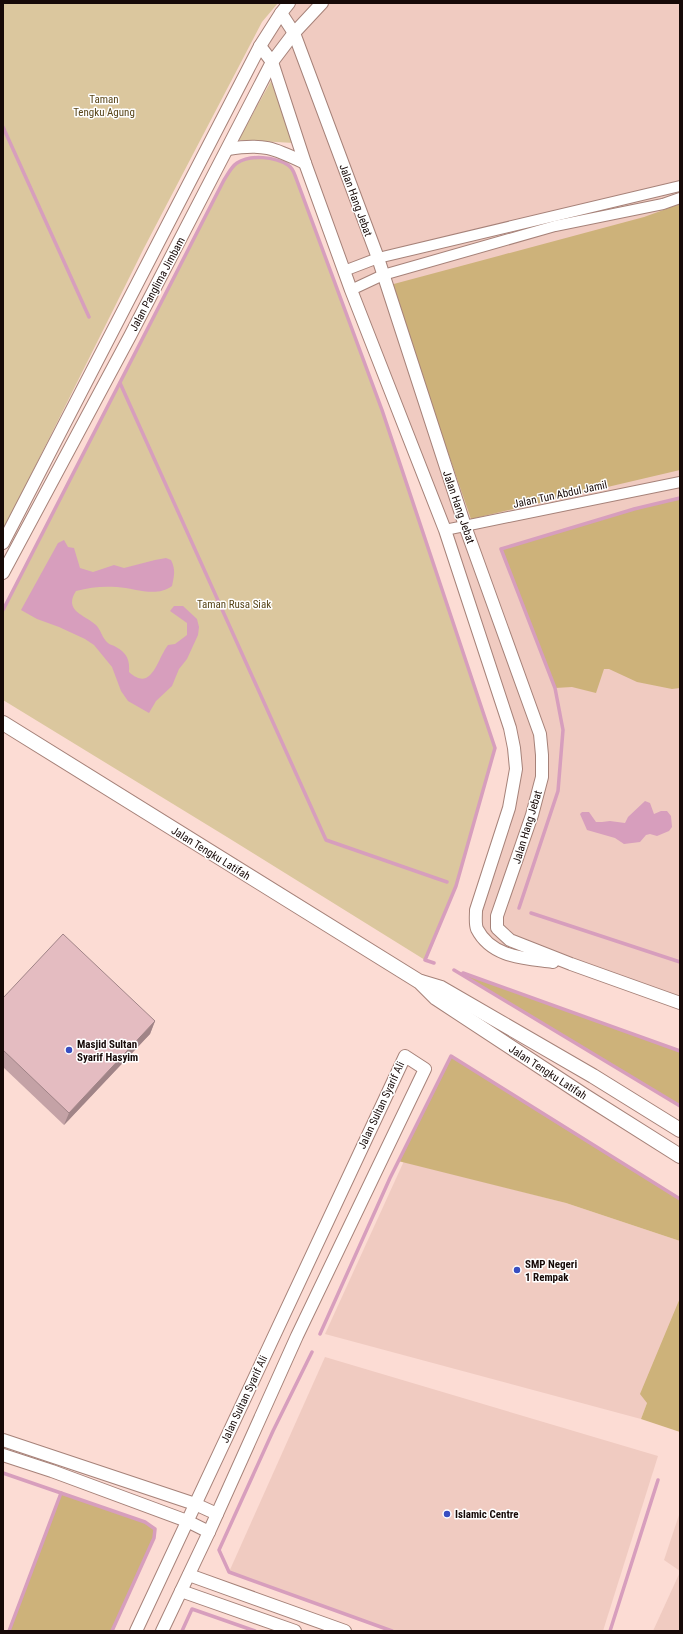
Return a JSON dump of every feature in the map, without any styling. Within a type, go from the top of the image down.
[{"type":"main road","name":"Jalan Tengku Latifah","points":[[3,723],[420,982],[436,998],[585,1096],[680,1156]]},
{"type":"main road","name":"Jalan Tengku Latifah","points":[[420,982],[441,988],[593,1076],[680,1130]]},
{"type":"street","name":"Jalan Panglima Jimbam","points":[[3,543],[260,46],[281,13],[290,3]]},
{"type":"street","name":"Jalan Panglima Jimbam","points":[[3,573],[130,336],[272,62],[294,33],[322,3]]},
{"type":"street","name":"Jalan Hang Jebat","points":[[281,13],[294,33],[378,258],[465,526],[540,734],[542,777],[532,815],[497,916],[497,928],[510,940],[571,964],[680,1003]]},
{"type":"street","name":"Jalan Hang Jebat","points":[[260,46],[272,62],[305,163],[351,290],[445,530],[510,728],[516,769],[509,808],[476,910],[476,928],[490,945],[514,957],[571,964]]},
{"type":"street","points":[[228,149],[260,146],[281,151],[305,163]]},
{"type":"street","points":[[344,271],[378,258],[680,186]]},
{"type":"street","points":[[351,290],[383,275],[556,226],[663,204],[680,198]]},
{"type":"street","name":"Jalan Tun Abdul Jamil","points":[[445,530],[680,482]]},
{"type":"street","name":"Jalan Sultan Syarif Ali","points":[[136,1631],[194,1504],[405,1056],[425,1069],[297,1336],[209,1532],[162,1631]]},
{"type":"street","points":[[3,1440],[194,1504],[217,1514]]},
{"type":"street","points":[[3,1455],[52,1471],[187,1520],[209,1532]]},
{"type":"street","points":[[189,1575],[346,1631]]},
{"type":"street","points":[[181,1591],[295,1631]]},
{"type":"shaded area","points":[[289,3],[680,3],[680,1003],[571,964],[514,957],[476,928],[509,808],[514,748],[445,530],[260,46]]},
{"type":"shaded area","points":[[680,204],[680,470],[471,519],[390,285],[644,217]]},
{"type":"shaded area","points":[[680,498],[680,688],[672,689],[637,682],[609,669],[604,669],[596,693],[572,687],[555,688],[501,549],[634,509]]},
{"type":"shaded area","points":[[64,540],[68,547],[74,548],[80,568],[93,572],[114,565],[124,568],[166,558],[171,560],[173,564],[174,570],[172,586],[166,590],[152,592],[117,587],[96,587],[76,591],[72,603],[77,612],[96,625],[108,643],[120,649],[125,654],[129,664],[129,672],[143,679],[153,672],[168,645],[175,644],[187,635],[187,623],[170,611],[174,606],[183,606],[197,619],[199,627],[198,635],[187,659],[179,669],[172,686],[156,701],[149,713],[128,701],[121,691],[112,667],[94,645],[85,639],[37,619],[21,610],[58,543]]},
{"type":"shaded area","points":[[645,801],[650,803],[654,814],[661,811],[667,811],[671,816],[672,827],[669,831],[657,836],[650,834],[646,835],[640,842],[624,844],[615,838],[587,830],[580,814],[582,812],[589,812],[596,822],[610,821],[625,823],[628,817]]},
{"type":"shaded area","points":[[454,970],[680,1051],[680,1106]]},
{"type":"shaded area","points":[[451,1056],[680,1199],[680,1241],[566,1203],[398,1161]]},
{"type":"shaded area","name":"SMP Negeri 1 Rempak","points":[[404,1161],[566,1203],[680,1241],[680,1298],[641,1419],[325,1334]]},
{"type":"shaded area","points":[[680,1298],[680,1432],[641,1419],[647,1403],[640,1394]]},
{"type":"shaded area","name":"Islamic Centre","points":[[325,1357],[658,1456],[603,1631],[392,1631],[229,1572]]},
{"type":"shaded area","points":[[61,1493],[145,1522],[155,1529],[154,1538],[113,1631],[9,1631]]},
{"type":"shaded area","points":[[680,1512],[680,1571],[664,1560]]},
{"type":"shaded area","points":[[680,1572],[680,1631],[653,1631]]},
{"type":"green space","name":"Taman Tengku Agung","points":[[3,3],[278,3],[262,22],[144,248],[3,531]]},
{"type":"green space","points":[[271,81],[294,143],[238,140],[239,139]]},
{"type":"green space","name":"Taman Rusa Siak","points":[[249,159],[271,159],[283,162],[288,166],[296,178],[382,410],[495,748],[456,886],[425,960],[3,700],[3,610],[224,180],[234,166]]},
{"type":"building","name":"Masjid Sultan Syarif Hasyim","points":[[63,934],[155,1021],[69,1113],[3,1050],[3,998]]},
{"type":"waterway","points":[[3,127],[89,317]]},
{"type":"waterway","points":[[3,610],[224,180],[233,166],[249,158],[270,158],[290,166],[295,174],[382,410],[495,748],[456,886],[425,960],[434,963]]},
{"type":"waterway","points":[[120,383],[326,840],[447,882]]},
{"type":"waterway","points":[[519,908],[558,791],[563,730],[555,688],[501,549],[634,509],[680,498]]},
{"type":"waterway","points":[[531,913],[680,962]]},
{"type":"waterway","points":[[454,970],[680,1106]]},
{"type":"waterway","points":[[463,973],[680,1051]]},
{"type":"waterway","points":[[320,1334],[390,1178],[451,1056],[680,1199]]},
{"type":"waterway","points":[[312,1352],[273,1431],[219,1550],[229,1572],[392,1631]]},
{"type":"waterway","points":[[3,1473],[61,1493],[9,1631]]},
{"type":"waterway","points":[[610,1631],[658,1480]]},
{"type":"waterway","points":[[61,1493],[145,1522],[155,1529],[154,1538],[112,1631]]},
{"type":"waterway","points":[[182,1631],[192,1609],[255,1631]]},
{"type":"place","name":"Masjid Sultan Syarif Hasyim","points":[[69,1050]]},
{"type":"place","name":"SMP Negeri 1 Rempak","points":[[517,1270]]},
{"type":"place","name":"Islamic Centre","points":[[447,1514]]}]
